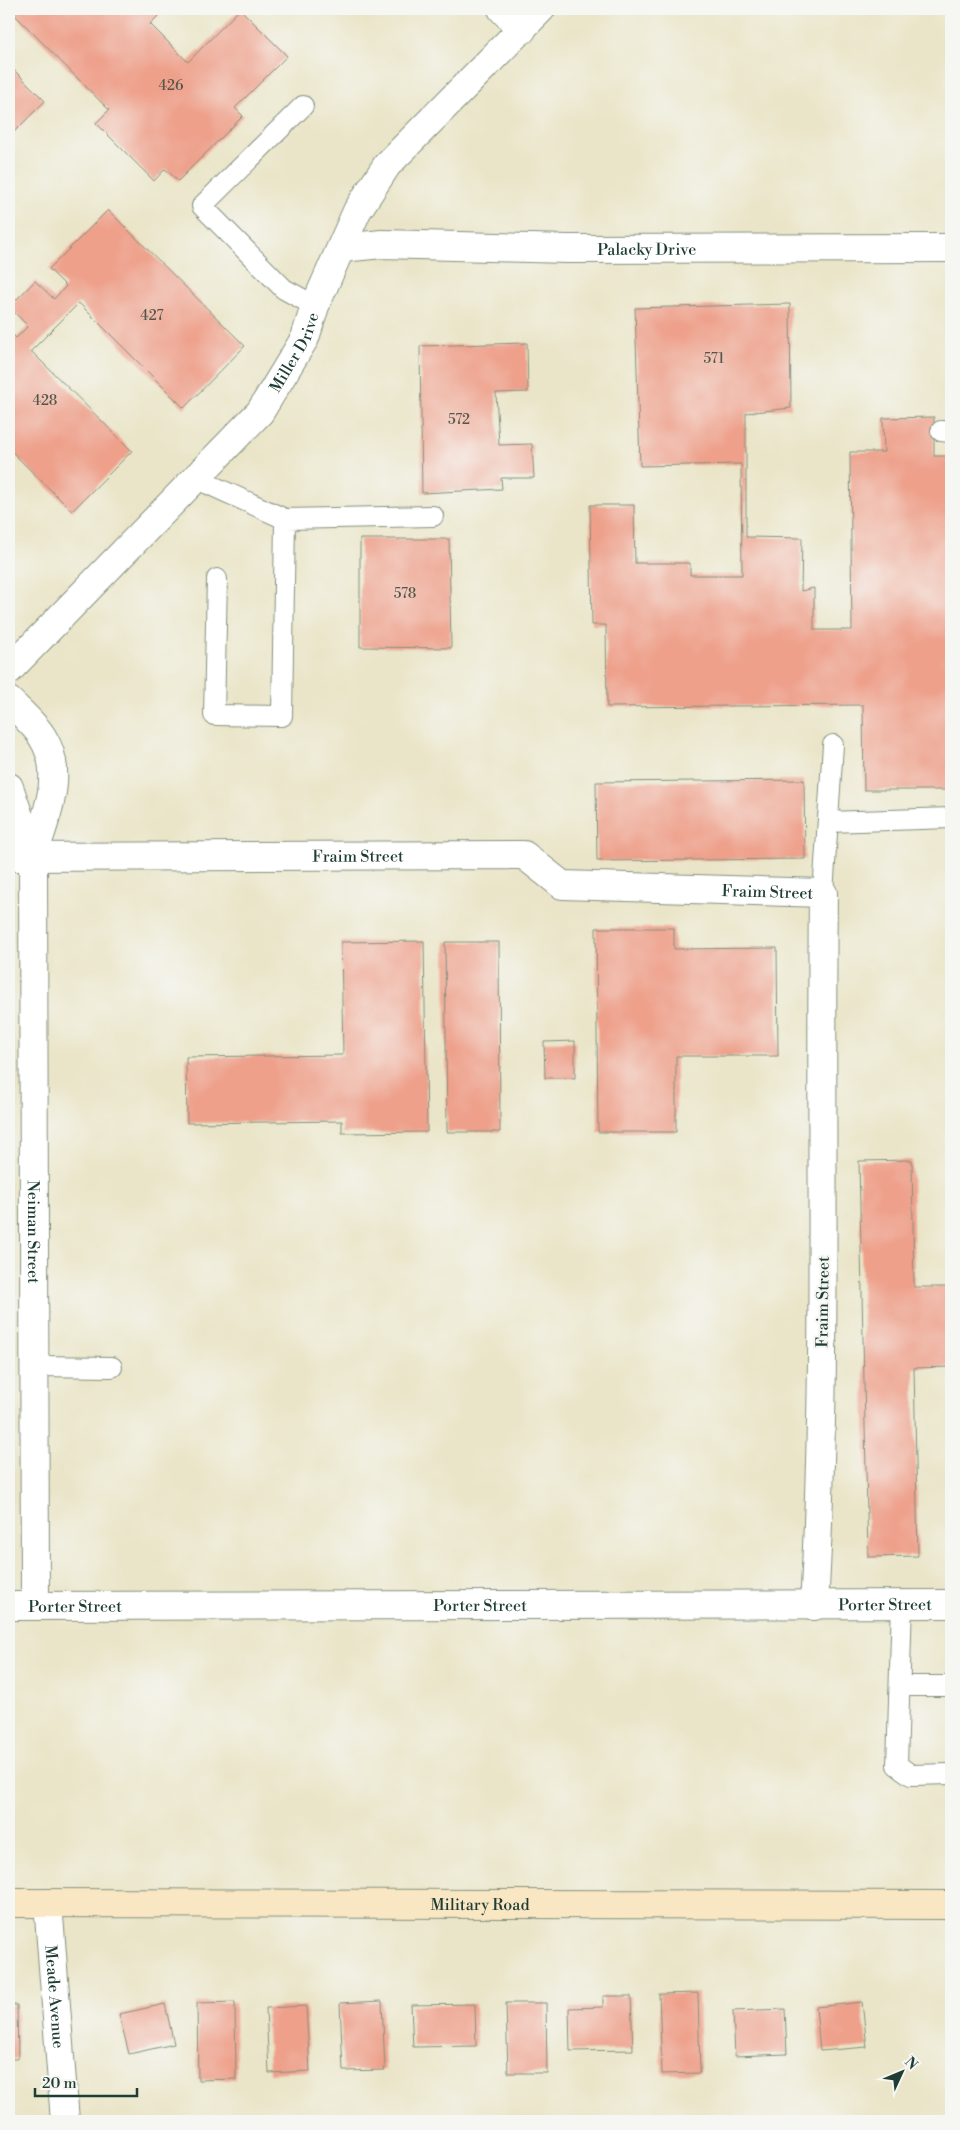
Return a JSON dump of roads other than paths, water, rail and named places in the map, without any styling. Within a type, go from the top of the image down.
[{"type":"street","points":[[502,9],[522,30]]},
{"type":"street","name":"Miller Drive","points":[[9,670],[260,412],[305,338],[315,306],[357,211],[387,165],[541,9]]},
{"type":"street","name":"Palacky Drive","points":[[342,248],[382,244],[567,249],[951,248]]},
{"type":"street","name":"Neiman Street","points":[[9,701],[42,736],[52,757],[54,788],[21,857]]},
{"type":"street","name":"Neiman Street","points":[[9,787],[21,857],[36,1366],[22,1606]]},
{"type":"street","name":"Fraim Street","points":[[21,857],[524,855],[562,886],[823,893],[821,1063],[824,1140],[823,1264],[814,1606]]},
{"type":"street","name":"Porter Street","points":[[22,1606],[814,1606],[902,1603],[951,1604]]},
{"type":"street","name":"Military Road","points":[[9,1903],[951,1905]]},
{"type":"street","name":"Meade Avenue","points":[[48,1903],[65,2121]]},
{"type":"lane","points":[[303,106],[202,206],[284,290],[315,306]]},
{"type":"lane","points":[[195,478],[284,519],[434,516]]},
{"type":"lane","points":[[217,580],[214,715],[282,716],[284,519]]},
{"type":"lane","points":[[823,893],[833,745]]},
{"type":"lane","points":[[828,822],[951,818]]},
{"type":"lane","points":[[36,1366],[112,1368]]},
{"type":"lane","points":[[902,1603],[897,1765],[911,1775],[951,1774]]},
{"type":"lane","points":[[900,1686],[951,1686]]}]
